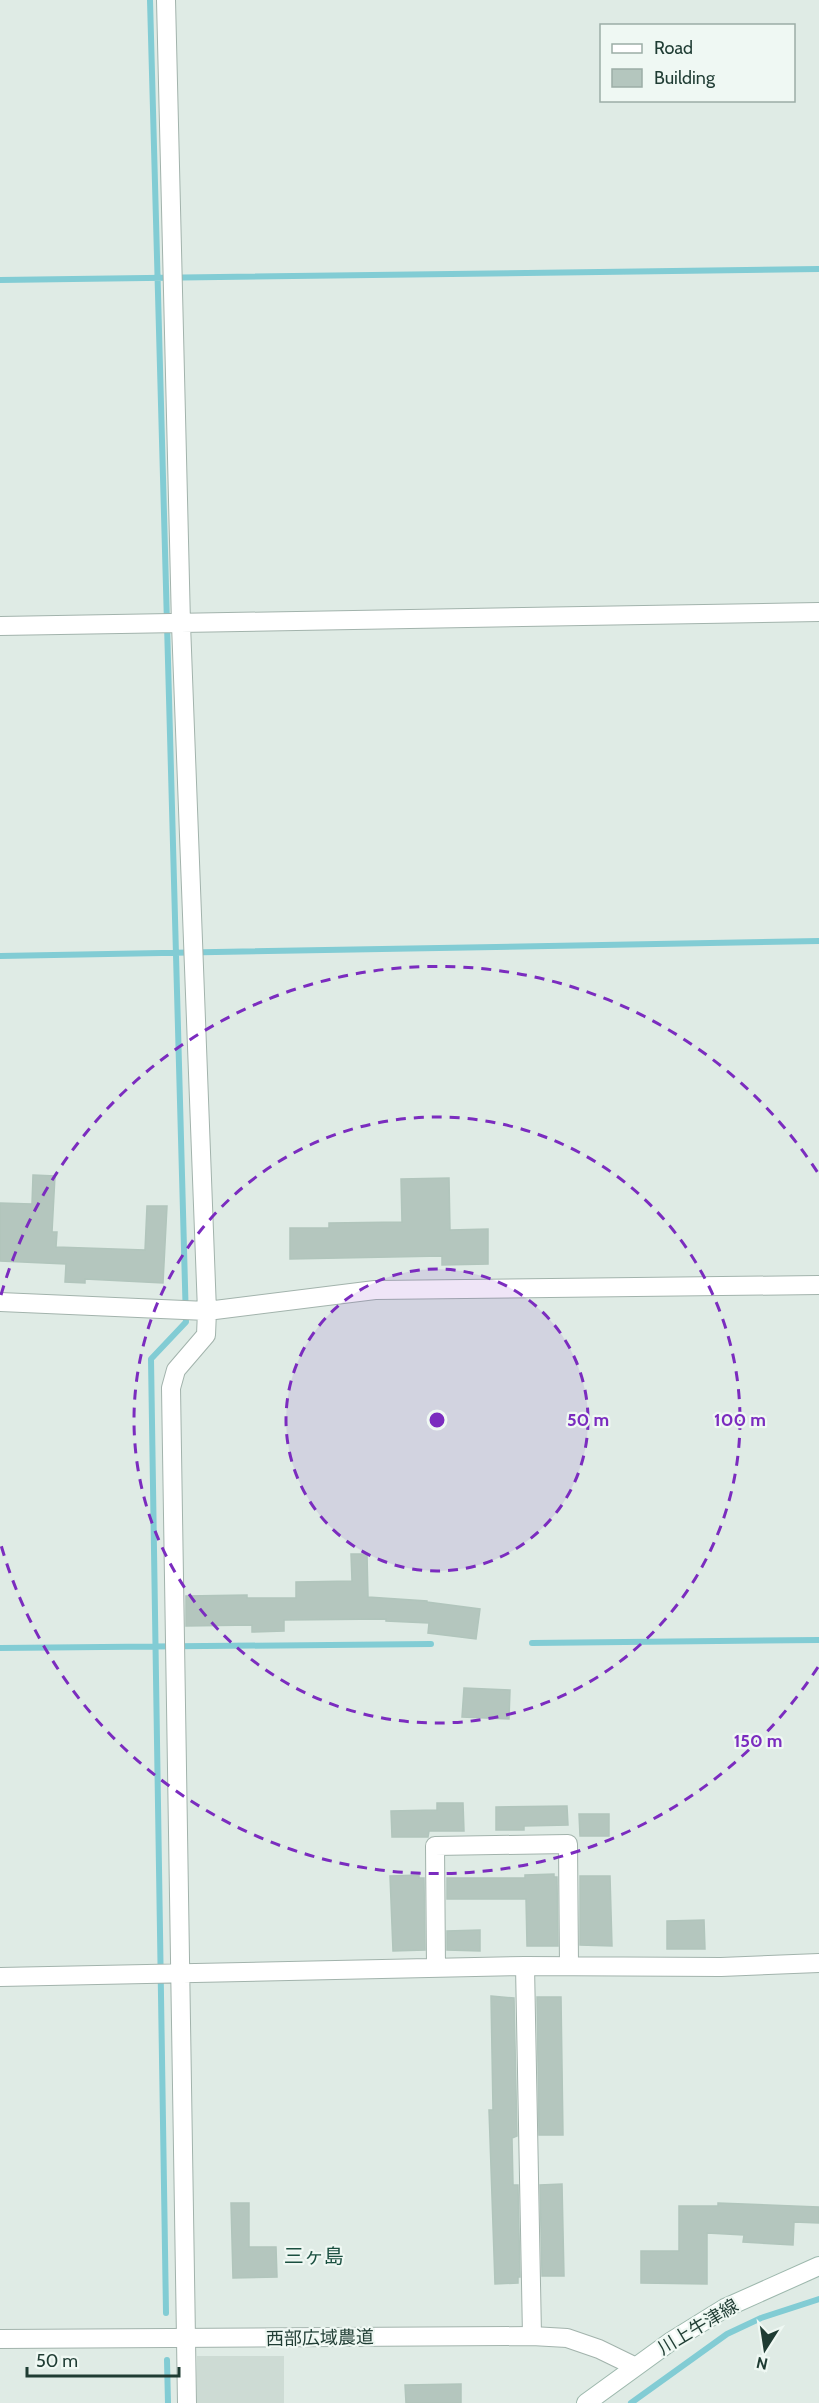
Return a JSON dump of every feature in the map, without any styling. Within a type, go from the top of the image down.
[{"type":"street","points":[[166,0],[182,624],[207,1311],[206,1335],[177,1370],[171,1388],[187,2403]]},
{"type":"street","points":[[0,627],[819,612]]},
{"type":"street","points":[[0,1302],[207,1311],[375,1290],[819,1285]]},
{"type":"street","points":[[436,1968],[435,1846],[568,1844],[569,1966]]},
{"type":"street","points":[[0,1977],[525,1966],[721,1967],[819,1963]]},
{"type":"street","points":[[525,1966],[531,2336]]},
{"type":"street","name":"川上牛津線","points":[[586,2403],[634,2366],[725,2308],[819,2266]]},
{"type":"street","name":"西部広域農道","points":[[0,2338],[531,2336],[567,2338],[599,2349],[634,2366]]},
{"type":"shaded area","points":[[197,2356],[284,2356],[284,2403],[197,2403]]},
{"type":"building","points":[[33,1175],[55,1176],[52,1232],[57,1232],[56,1247],[145,1250],[147,1206],[167,1206],[163,1283],[85,1279],[85,1283],[65,1282],[66,1264],[0,1261],[0,1203],[32,1204]]},
{"type":"building","points":[[449,1178],[450,1230],[488,1229],[488,1264],[442,1265],[442,1256],[290,1259],[290,1228],[329,1228],[329,1223],[402,1222],[401,1179]]},
{"type":"building","points":[[351,1554],[367,1554],[368,1597],[427,1601],[480,1609],[476,1639],[428,1633],[429,1623],[386,1621],[386,1619],[284,1620],[284,1631],[252,1632],[252,1625],[186,1626],[186,1596],[247,1595],[247,1598],[296,1598],[296,1582],[352,1581]]},
{"type":"building","points":[[464,1688],[510,1690],[509,1719],[462,1717]]},
{"type":"building","points":[[437,1803],[463,1803],[464,1831],[429,1831],[428,1837],[392,1837],[391,1811],[437,1810]]},
{"type":"building","points":[[567,1806],[568,1825],[524,1826],[524,1830],[496,1830],[496,1807]]},
{"type":"building","points":[[579,1814],[609,1814],[609,1836],[580,1836]]},
{"type":"building","points":[[554,1874],[554,1877],[557,1877],[558,1946],[527,1946],[526,1899],[447,1899],[447,1878],[525,1878],[525,1875]]},
{"type":"building","points":[[419,1875],[419,1878],[424,1878],[425,1950],[393,1951],[390,1876]]},
{"type":"building","points":[[580,1876],[610,1876],[612,1946],[580,1945]]},
{"type":"building","points":[[704,1920],[705,1949],[667,1949],[667,1921]]},
{"type":"building","points":[[480,1930],[480,1951],[447,1950],[447,1931]]},
{"type":"building","points":[[491,1996],[514,1998],[517,2136],[512,2138],[513,2185],[518,2185],[520,2277],[518,2277],[518,2283],[495,2284],[489,2110],[493,2110]]},
{"type":"building","points":[[537,1997],[561,1997],[563,2135],[539,2135]]},
{"type":"building","points":[[562,2184],[564,2276],[542,2276],[540,2185]]},
{"type":"building","points":[[231,2203],[249,2203],[249,2247],[276,2247],[277,2277],[233,2278]]},
{"type":"building","points":[[718,2203],[819,2207],[819,2223],[794,2222],[793,2245],[743,2242],[744,2235],[707,2233],[707,2284],[641,2283],[641,2251],[679,2251],[679,2206],[718,2206]]},
{"type":"building","points":[[461,2384],[461,2403],[406,2403],[405,2385]]},
{"type":"waterway","points":[[150,0],[186,1322],[151,1359],[166,2313]]},
{"type":"waterway","points":[[0,280],[819,269]]},
{"type":"waterway","points":[[0,956],[819,941]]},
{"type":"waterway","points":[[532,1643],[819,1640]]},
{"type":"waterway","points":[[0,1648],[431,1644]]},
{"type":"waterway","points":[[631,2403],[727,2334],[761,2318],[819,2299]]},
{"type":"waterway","points":[[167,2360],[168,2403]]},
{"type":"district","name":"三ヶ島","points":[[314,2256]]}]
